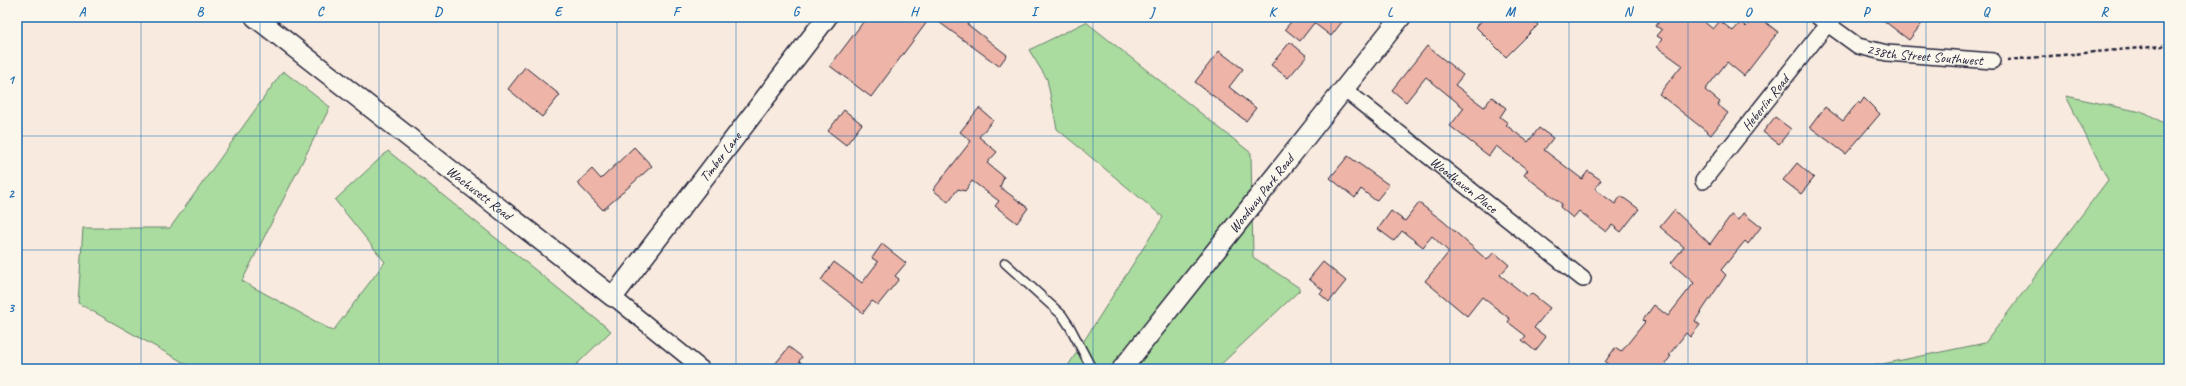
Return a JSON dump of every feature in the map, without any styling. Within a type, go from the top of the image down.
[{"type":"street","name":"Wachusett Road","points":[[255,17],[613,297],[702,369]]},
{"type":"street","name":"Timber Lane","points":[[613,297],[827,17]]},
{"type":"street","name":"Woodway Park Road","points":[[1122,369],[1345,90],[1401,17]]},
{"type":"street","name":"238th Street Southwest","points":[[1826,19],[1858,46],[1887,53],[1993,62]]},
{"type":"street","name":"Heberlin Road","points":[[1703,181],[1826,19]]},
{"type":"street","name":"Woodhaven Place","points":[[1345,90],[1583,279]]},
{"type":"lane","points":[[1005,263],[1062,315],[1070,326],[1092,369]]},
{"type":"path","points":[[1993,62],[2162,46],[2169,42]]},
{"type":"green space","points":[[1086,22],[1251,153],[1253,257],[1301,289],[1216,369],[1066,369],[1163,217],[1057,129],[1047,79],[1029,50]]},
{"type":"green space","points":[[283,71],[330,107],[242,281],[333,331],[385,262],[335,200],[388,151],[611,331],[572,369],[195,369],[78,303],[83,228],[170,228]]},
{"type":"green space","points":[[2066,96],[2146,113],[2169,126],[2169,369],[1858,369],[1985,343],[2108,180]]},
{"type":"building","points":[[867,17],[920,17],[927,22],[871,97],[830,66]]},
{"type":"building","points":[[932,17],[972,17],[967,24],[1007,55],[999,66]]},
{"type":"building","points":[[1295,17],[1335,17],[1342,22],[1331,36],[1314,23],[1300,41],[1285,29]]},
{"type":"building","points":[[1485,17],[1530,17],[1538,25],[1506,57],[1476,27]]},
{"type":"building","points":[[1662,17],[1698,17],[1713,29],[1720,21],[1733,31],[1741,22],[1746,27],[1754,17],[1759,17],[1778,32],[1744,76],[1727,62],[1705,90],[1720,102],[1718,105],[1728,113],[1711,135],[1659,94],[1682,65],[1657,47],[1662,39],[1657,36],[1662,30],[1656,26]]},
{"type":"building","points":[[1879,17],[1927,17],[1909,40]]},
{"type":"building","points":[[1290,42],[1307,56],[1288,78],[1271,65]]},
{"type":"building","points":[[1427,46],[1463,75],[1455,85],[1484,107],[1492,97],[1506,108],[1500,117],[1508,123],[1506,125],[1528,142],[1539,128],[1553,138],[1544,150],[1582,179],[1588,171],[1601,180],[1595,189],[1615,204],[1621,196],[1639,209],[1621,232],[1612,225],[1606,232],[1579,211],[1573,218],[1560,207],[1562,204],[1524,175],[1528,170],[1496,146],[1489,156],[1450,126],[1464,108],[1426,77],[1406,102],[1392,90]]},
{"type":"building","points":[[1219,51],[1243,69],[1229,87],[1256,108],[1246,121],[1195,82]]},
{"type":"building","points":[[525,67],[560,95],[542,117],[508,89]]},
{"type":"building","points":[[1864,98],[1880,114],[1846,154],[1810,127],[1825,107],[1843,121],[1858,102],[1860,104]]},
{"type":"building","points":[[979,108],[993,120],[979,137],[997,152],[987,163],[1004,177],[1000,187],[1028,208],[1017,223],[995,206],[999,201],[972,181],[965,191],[958,189],[948,202],[933,190],[971,141],[960,132]]},
{"type":"building","points":[[844,110],[862,124],[846,145],[828,131]]},
{"type":"building","points":[[1775,117],[1791,129],[1779,144],[1763,132]]},
{"type":"building","points":[[634,147],[652,166],[603,210],[577,183],[592,169],[601,179]]},
{"type":"building","points":[[1348,156],[1389,185],[1376,201],[1361,189],[1355,198],[1330,178]]},
{"type":"building","points":[[1797,163],[1814,178],[1801,194],[1783,180]]},
{"type":"building","points":[[1419,203],[1443,221],[1487,260],[1494,252],[1509,265],[1500,275],[1528,297],[1531,293],[1550,308],[1534,328],[1546,337],[1535,351],[1522,340],[1526,336],[1508,322],[1510,319],[1482,297],[1467,316],[1425,281],[1449,252],[1432,236],[1423,247],[1402,231],[1394,241],[1378,229],[1391,211],[1405,221]]},
{"type":"building","points":[[1674,210],[1710,244],[1731,215],[1738,220],[1743,213],[1761,227],[1748,244],[1745,241],[1721,270],[1726,275],[1695,321],[1700,325],[1690,337],[1686,333],[1669,355],[1671,356],[1661,369],[1614,369],[1605,362],[1615,348],[1621,352],[1645,322],[1643,320],[1654,305],[1668,316],[1694,283],[1671,263],[1684,247],[1660,227]]},
{"type":"building","points":[[882,244],[906,263],[895,276],[899,279],[878,305],[872,301],[863,313],[821,280],[834,262],[862,283],[878,262],[872,258]]},
{"type":"building","points":[[1323,262],[1346,281],[1329,302],[1320,294],[1323,290],[1309,279]]},
{"type":"building","points":[[789,347],[802,357],[799,361],[809,369],[771,369]]}]
